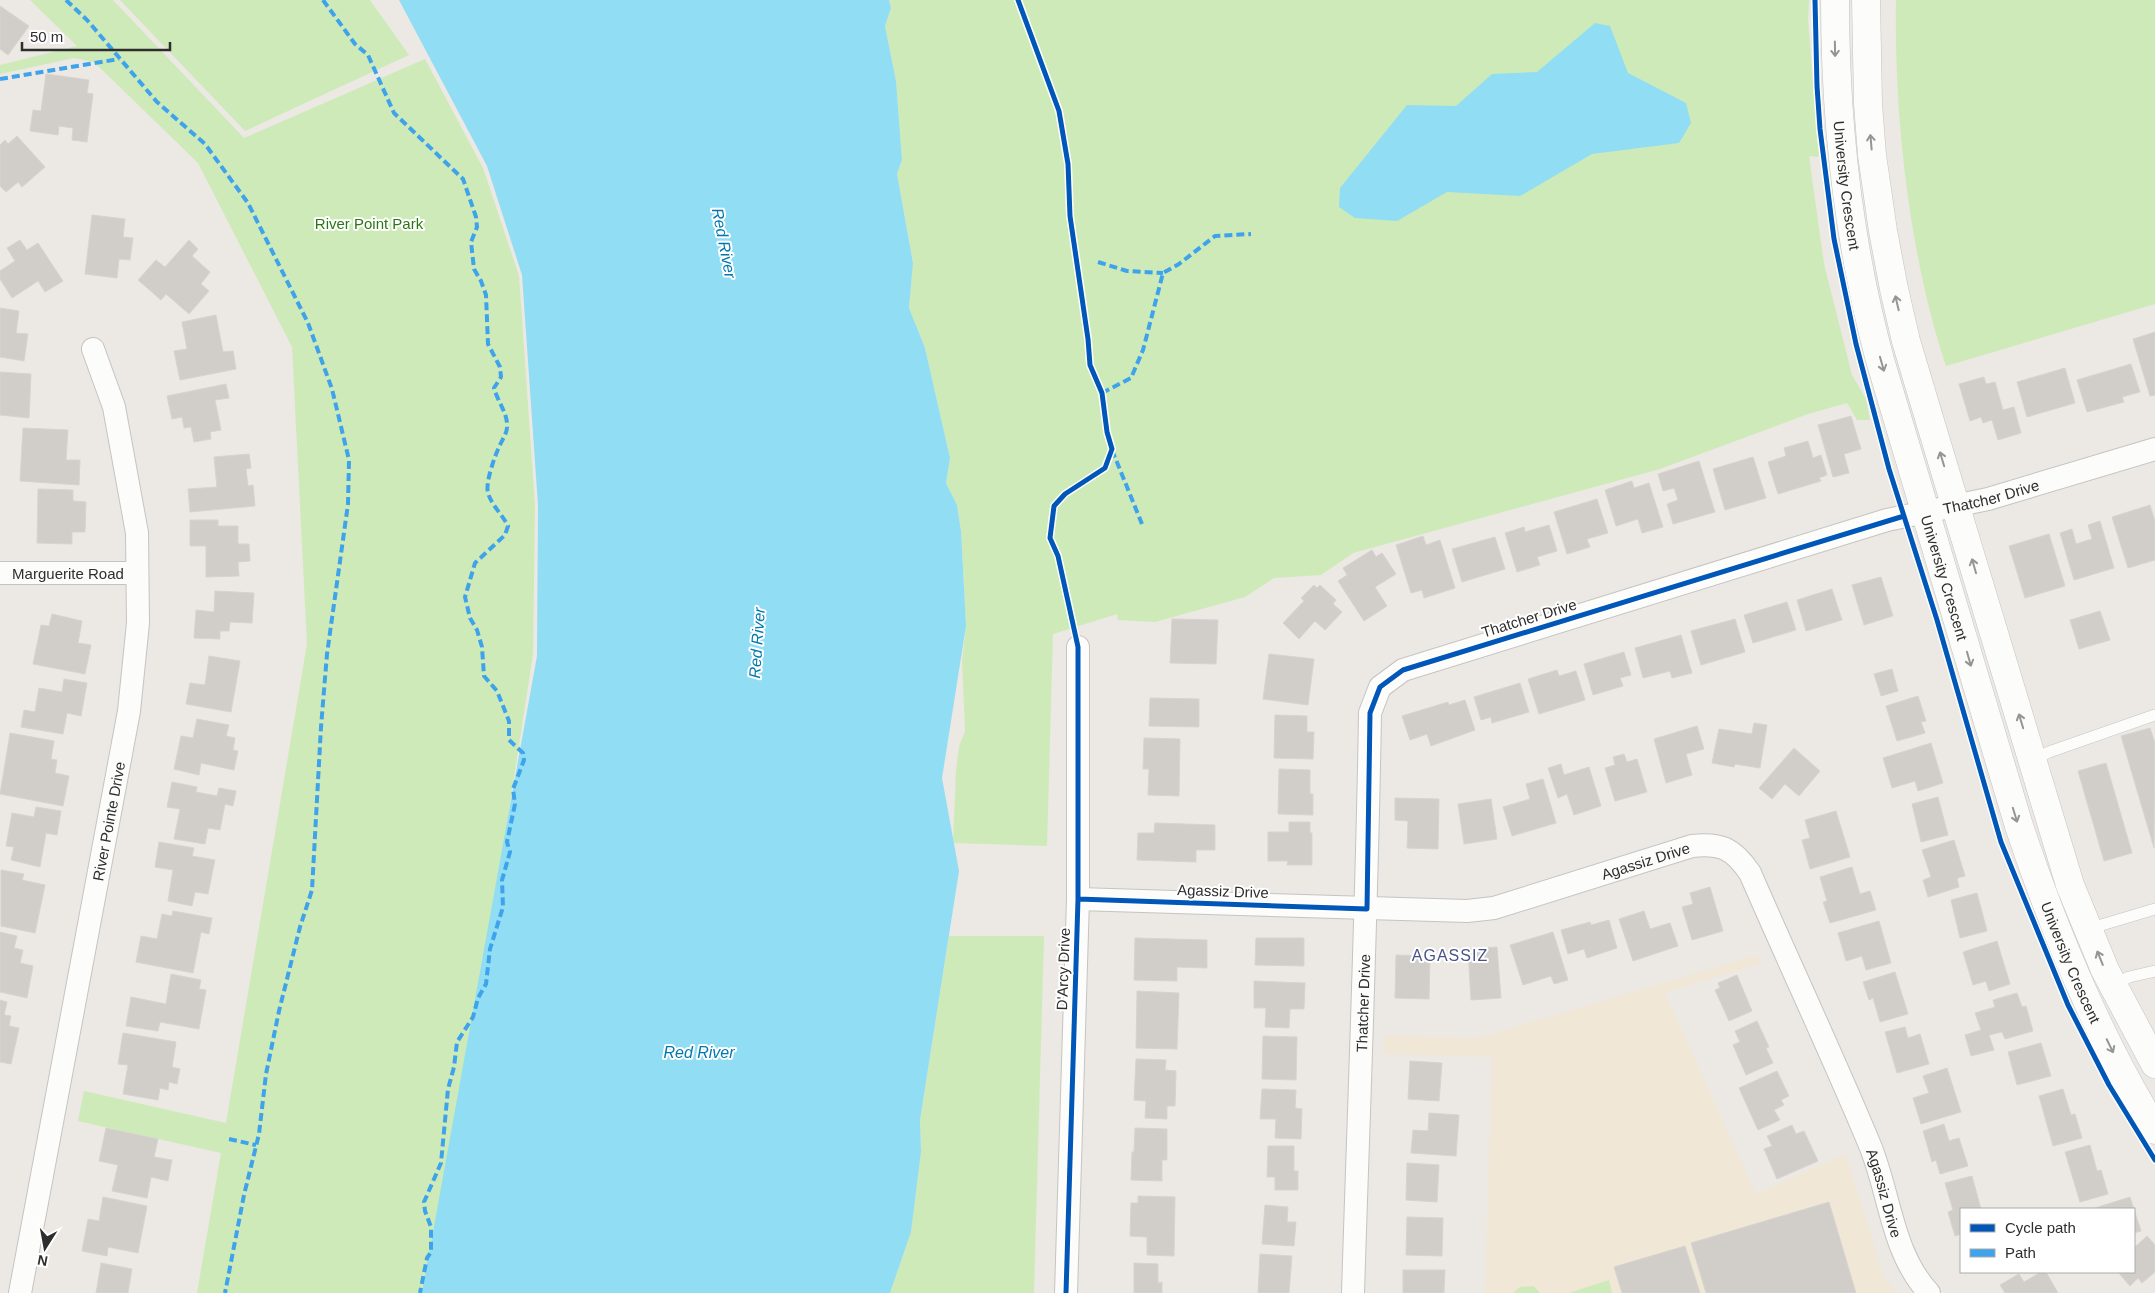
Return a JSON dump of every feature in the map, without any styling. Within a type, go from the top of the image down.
[{"type":"main road","name":"University Crescent","points":[[1835,0],[1838,108],[1849,213],[1871,326],[1924,512],[2019,826],[2038,882],[2089,1004],[2122,1072],[2155,1130]]},
{"type":"main road","name":"University Crescent","points":[[1866,0],[1868,104],[1873,163],[1883,231],[1906,340],[2070,885],[2113,985],[2155,1064]]},
{"type":"street","name":"River Pointe Drive","points":[[20,1293],[129,711],[138,623],[137,533],[114,407],[93,349]]},
{"type":"street","name":"Thatcher Drive","points":[[1353,1293],[1360,1051],[1367,909],[1370,713],[1380,687],[1403,670],[1886,520],[1988,499],[2155,449]]},
{"type":"street","name":"Marguerite Road","points":[[0,573],[136,573]]},
{"type":"street","name":"D'Arcy Drive","points":[[1066,1293],[1078,899],[1078,647]]},
{"type":"street","name":"Agassiz Drive","points":[[1078,899],[1467,911],[1494,908],[1692,846],[1710,844],[1727,849],[1740,859],[1750,873],[1870,1145],[1902,1248],[1922,1285],[1929,1293]]},
{"type":"lane","points":[[2033,760],[2049,752],[2155,715]]},
{"type":"lane","points":[[2088,929],[2155,909]]},
{"type":"lane","points":[[2113,985],[2129,978],[2155,971]]},
{"type":"shaded area","points":[[1757,955],[1761,963],[1665,993],[1756,1194],[1846,1154],[1883,1276],[1897,1293],[1485,1293],[1492,1057],[1384,1054],[1384,1036],[1478,1038]]},
{"type":"green space","name":"River Point Park","points":[[30,0],[113,0],[244,138],[425,59],[483,168],[519,276],[535,505],[533,654],[435,1293],[197,1293],[221,1153],[78,1121],[84,1091],[226,1123],[307,644],[292,347],[198,163],[94,62],[74,58],[0,74],[0,65],[77,46]]},
{"type":"green space","points":[[120,0],[370,0],[409,55],[245,131]]},
{"type":"green space","points":[[889,0],[1809,0],[1808,20],[1819,157],[1809,156],[1824,264],[1852,375],[1866,399],[1870,420],[1857,420],[1847,403],[1808,414],[1660,469],[1353,553],[1321,575],[1274,578],[1245,597],[1155,622],[1118,620],[1117,614],[1053,634],[1047,846],[953,843],[956,770],[959,747],[965,731],[962,661],[966,626],[961,531],[957,505],[946,483],[950,458],[925,348],[909,308],[913,262],[897,174],[902,160],[896,81],[885,26],[891,8]]},
{"type":"green space","points":[[1896,0],[2155,0],[2155,304],[1946,366],[1922,278],[1906,185],[1898,91]]},
{"type":"green space","points":[[949,936],[1044,936],[1034,1293],[890,1293],[911,1232],[921,1152],[920,1120]]},
{"type":"green space","points":[[1609,1280],[1612,1293],[1569,1293]]},
{"type":"green space","points":[[1534,1286],[1540,1293],[1513,1293],[1520,1287]]},
{"type":"water","name":"Red River","points":[[399,0],[889,0],[891,8],[885,26],[896,81],[902,160],[897,174],[913,263],[909,308],[925,348],[950,458],[946,483],[957,505],[961,531],[966,626],[942,778],[959,871],[920,1120],[921,1152],[911,1232],[890,1293],[422,1293],[537,656],[538,505],[522,275],[487,166]]},
{"type":"water","points":[[1595,23],[1610,26],[1628,73],[1686,103],[1691,123],[1679,143],[1592,154],[1520,196],[1447,192],[1397,221],[1355,218],[1339,207],[1340,188],[1407,105],[1456,106],[1492,74],[1537,72]]},
{"type":"building","points":[[0,6],[29,26],[8,55],[0,49]]},
{"type":"building","points":[[46,74],[89,80],[87,93],[93,94],[87,142],[72,140],[73,128],[59,126],[58,135],[30,131],[33,110],[41,111]]},
{"type":"building","points":[[17,136],[45,167],[22,187],[18,182],[6,192],[0,186],[0,145],[5,140],[8,144]]},
{"type":"building","points":[[92,215],[125,219],[123,237],[133,238],[130,260],[119,259],[117,278],[85,274]]},
{"type":"building","points":[[20,240],[27,250],[38,243],[63,281],[45,292],[38,281],[12,298],[0,279],[0,271],[15,261],[7,248]]},
{"type":"building","points":[[189,240],[198,249],[192,256],[210,272],[201,284],[209,291],[189,314],[166,294],[161,300],[138,280],[156,260],[165,267]]},
{"type":"building","points":[[0,308],[19,311],[16,333],[28,334],[24,361],[0,357]]},
{"type":"building","points":[[216,315],[223,352],[233,351],[236,369],[180,380],[174,351],[187,349],[182,322]]},
{"type":"building","points":[[2155,332],[2155,395],[2150,396],[2133,339]]},
{"type":"building","points":[[2131,364],[2140,392],[2122,397],[2124,402],[2087,412],[2077,380]]},
{"type":"building","points":[[2065,368],[2075,403],[2027,417],[2017,382]]},
{"type":"building","points":[[0,372],[31,374],[29,418],[0,415]]},
{"type":"building","points":[[1984,377],[1986,384],[1995,382],[2003,410],[2014,407],[2021,433],[1998,440],[1992,420],[1983,423],[1981,417],[1970,421],[1959,384]]},
{"type":"building","points":[[226,384],[229,398],[215,400],[221,430],[210,432],[211,439],[194,442],[191,427],[184,428],[182,417],[172,419],[167,396]]},
{"type":"building","points":[[1851,416],[1861,449],[1844,454],[1849,473],[1833,477],[1818,425]]},
{"type":"building","points":[[23,428],[68,430],[66,460],[80,460],[79,485],[20,481]]},
{"type":"building","points":[[1808,441],[1813,458],[1821,455],[1827,475],[1819,478],[1821,481],[1778,494],[1768,462],[1786,456],[1784,448]]},
{"type":"building","points":[[249,454],[251,468],[246,469],[248,486],[253,485],[255,506],[190,512],[188,489],[217,487],[214,457]]},
{"type":"building","points":[[1753,457],[1766,498],[1725,510],[1713,469]]},
{"type":"building","points":[[1699,461],[1715,512],[1673,524],[1667,504],[1678,500],[1674,488],[1663,491],[1658,474]]},
{"type":"building","points":[[1632,481],[1634,488],[1649,483],[1663,527],[1642,533],[1638,519],[1616,526],[1605,490]]},
{"type":"building","points":[[38,489],[73,490],[73,501],[86,502],[85,532],[72,532],[72,544],[37,543]]},
{"type":"building","points":[[1597,499],[1608,533],[1587,539],[1590,547],[1567,554],[1554,512]]},
{"type":"building","points":[[2150,505],[2155,521],[2155,560],[2128,568],[2112,517]]},
{"type":"building","points":[[190,520],[218,520],[218,526],[238,526],[238,544],[249,544],[250,561],[238,562],[239,576],[206,577],[206,546],[190,546]]},
{"type":"building","points":[[2100,521],[2114,568],[2074,580],[2060,533],[2072,529],[2076,544],[2092,539],[2088,525]]},
{"type":"building","points":[[1549,525],[1557,551],[1537,557],[1540,565],[1517,572],[1505,533],[1524,527],[1525,532]]},
{"type":"building","points":[[2049,534],[2065,586],[2025,598],[2009,546]]},
{"type":"building","points":[[1423,536],[1426,545],[1440,540],[1455,588],[1424,598],[1422,590],[1411,593],[1396,545]]},
{"type":"building","points":[[1495,537],[1505,569],[1462,582],[1452,549]]},
{"type":"building","points":[[1372,550],[1376,557],[1382,553],[1396,574],[1375,587],[1387,606],[1364,621],[1338,581],[1347,575],[1343,568]]},
{"type":"building","points":[[1881,577],[1893,616],[1864,625],[1852,585]]},
{"type":"building","points":[[1314,585],[1317,588],[1320,585],[1336,600],[1333,604],[1342,612],[1325,630],[1315,621],[1299,639],[1283,623],[1304,601],[1301,598]]},
{"type":"building","points":[[1832,589],[1842,620],[1806,631],[1797,600]]},
{"type":"building","points":[[215,591],[254,593],[252,623],[230,622],[229,631],[220,631],[220,639],[194,638],[196,610],[214,612]]},
{"type":"building","points":[[1787,602],[1796,630],[1753,643],[1744,615]]},
{"type":"building","points":[[2100,611],[2110,640],[2079,649],[2070,620]]},
{"type":"building","points":[[52,614],[82,621],[78,643],[91,645],[85,674],[33,664],[41,625],[49,626]]},
{"type":"building","points":[[1172,619],[1218,620],[1216,664],[1170,663]]},
{"type":"building","points":[[1735,619],[1745,652],[1701,665],[1691,631]]},
{"type":"building","points":[[1681,635],[1692,673],[1672,678],[1670,671],[1643,678],[1635,648]]},
{"type":"building","points":[[1624,652],[1631,675],[1620,678],[1623,686],[1593,695],[1584,664]]},
{"type":"building","points":[[1269,654],[1314,659],[1308,705],[1263,699]]},
{"type":"building","points":[[209,656],[240,661],[231,712],[186,704],[190,683],[205,685]]},
{"type":"building","points":[[1892,669],[1898,691],[1881,696],[1874,674]]},
{"type":"building","points":[[1557,670],[1559,676],[1576,671],[1585,700],[1539,714],[1528,679]]},
{"type":"building","points":[[64,679],[87,683],[81,716],[67,713],[63,734],[21,727],[24,710],[35,712],[39,688],[62,692]]},
{"type":"building","points":[[1520,683],[1529,712],[1492,723],[1491,717],[1481,720],[1474,697]]},
{"type":"building","points":[[1918,696],[1926,721],[1921,722],[1925,733],[1897,741],[1886,706]]},
{"type":"building","points":[[1150,698],[1199,699],[1199,727],[1149,726]]},
{"type":"building","points":[[1465,700],[1475,730],[1431,746],[1427,734],[1410,740],[1402,716],[1448,702],[1449,705]]},
{"type":"building","points":[[1275,715],[1307,716],[1307,732],[1314,732],[1313,759],[1274,758]]},
{"type":"building","points":[[197,719],[229,725],[226,736],[235,738],[233,750],[238,751],[234,770],[201,763],[199,775],[174,769],[181,736],[193,738]]},
{"type":"building","points":[[1754,723],[1767,725],[1760,768],[1735,764],[1734,767],[1712,763],[1719,729],[1752,734]]},
{"type":"building","points":[[1697,726],[1704,749],[1686,754],[1692,775],[1666,783],[1654,739]]},
{"type":"building","points":[[2150,728],[2155,743],[2154,848],[2121,736]]},
{"type":"building","points":[[10,733],[54,741],[51,759],[57,760],[55,773],[69,776],[63,806],[0,794]]},
{"type":"building","points":[[1144,738],[1180,739],[1179,796],[1148,795],[1149,769],[1143,769]]},
{"type":"building","points":[[1931,743],[1943,783],[1918,791],[1915,781],[1892,788],[1883,758]]},
{"type":"building","points":[[1794,748],[1820,771],[1799,796],[1785,784],[1772,799],[1759,788]]},
{"type":"building","points":[[1624,754],[1627,762],[1637,759],[1647,792],[1615,801],[1605,768],[1615,765],[1613,757]]},
{"type":"building","points":[[2106,763],[2132,853],[2104,861],[2078,771]]},
{"type":"building","points":[[1561,764],[1564,775],[1589,767],[1601,806],[1574,815],[1567,794],[1558,798],[1548,768]]},
{"type":"building","points":[[1279,769],[1310,770],[1310,794],[1313,794],[1313,815],[1278,814]]},
{"type":"building","points":[[1543,779],[1556,823],[1512,836],[1503,807],[1530,799],[1526,784]]},
{"type":"building","points":[[172,782],[197,787],[196,792],[217,796],[219,788],[236,791],[233,806],[225,804],[220,830],[208,828],[205,844],[174,839],[180,809],[167,807]]},
{"type":"building","points":[[1938,797],[1948,835],[1921,842],[1912,804]]},
{"type":"building","points":[[1395,798],[1439,799],[1438,849],[1407,848],[1408,821],[1395,820]]},
{"type":"building","points":[[1491,799],[1497,839],[1464,844],[1458,804]]},
{"type":"building","points":[[36,807],[61,811],[57,835],[46,833],[40,867],[11,860],[14,847],[6,846],[12,813],[34,817]]},
{"type":"building","points":[[1836,811],[1850,857],[1810,869],[1802,840],[1810,838],[1805,820]]},
{"type":"building","points":[[1289,822],[1310,822],[1312,865],[1287,865],[1288,861],[1268,861],[1268,832],[1289,832]]},
{"type":"building","points":[[1155,823],[1215,825],[1215,850],[1196,850],[1196,862],[1137,860],[1138,833],[1154,833]]},
{"type":"building","points":[[1954,840],[1965,876],[1957,878],[1959,887],[1928,897],[1923,880],[1931,877],[1922,850]]},
{"type":"building","points":[[159,842],[194,848],[192,856],[215,860],[208,894],[195,892],[192,906],[168,901],[173,870],[155,867]]},
{"type":"building","points":[[1852,867],[1860,894],[1870,891],[1876,910],[1830,923],[1823,902],[1827,901],[1820,877]]},
{"type":"building","points":[[1,870],[24,874],[22,880],[45,885],[35,933],[1,926]]},
{"type":"building","points":[[1710,887],[1723,931],[1692,940],[1682,907],[1693,904],[1690,893]]},
{"type":"building","points":[[1977,893],[1987,931],[1960,938],[1951,900]]},
{"type":"building","points":[[173,911],[212,918],[209,934],[201,932],[193,973],[136,962],[141,936],[157,939],[162,914],[172,916]]},
{"type":"building","points":[[1644,911],[1650,929],[1670,923],[1678,946],[1633,961],[1619,919]]},
{"type":"building","points":[[1609,920],[1617,948],[1587,958],[1584,949],[1568,954],[1561,930],[1590,922],[1591,925]]},
{"type":"building","points":[[1879,921],[1891,963],[1866,970],[1862,956],[1846,961],[1838,933]]},
{"type":"building","points":[[0,932],[17,936],[14,948],[23,950],[20,963],[33,966],[27,998],[0,992]]},
{"type":"building","points":[[1553,932],[1568,980],[1554,984],[1551,976],[1523,985],[1510,945]]},
{"type":"building","points":[[1135,938],[1207,940],[1207,968],[1177,967],[1177,981],[1134,980]]},
{"type":"building","points":[[1256,938],[1304,938],[1304,966],[1255,965]]},
{"type":"building","points":[[1997,941],[2010,984],[1989,991],[1986,981],[1973,985],[1963,952]]},
{"type":"building","points":[[1497,947],[1501,998],[1471,1000],[1468,949]]},
{"type":"building","points":[[1396,955],[1430,956],[1429,999],[1395,998]]},
{"type":"building","points":[[1895,972],[1908,1014],[1880,1022],[1873,998],[1869,1000],[1863,982]]},
{"type":"building","points":[[171,974],[201,980],[199,989],[206,990],[199,1029],[160,1022],[158,1031],[126,1026],[131,997],[166,1004]]},
{"type":"building","points":[[1737,975],[1752,1011],[1729,1021],[1715,990],[1720,988],[1718,983]]},
{"type":"building","points":[[1254,981],[1305,983],[1304,1009],[1290,1009],[1289,1028],[1265,1027],[1266,1008],[1254,1008]]},
{"type":"building","points":[[1137,991],[1179,993],[1177,1049],[1136,1048]]},
{"type":"building","points":[[2017,993],[2022,1007],[2026,1006],[2033,1031],[2005,1039],[2002,1032],[1989,1035],[1994,1050],[1971,1056],[1965,1035],[1981,1030],[1975,1013],[1995,1007],[1993,1000]]},
{"type":"building","points":[[0,1000],[7,1002],[4,1015],[11,1016],[9,1026],[19,1028],[11,1064],[0,1062]]},
{"type":"building","points":[[1757,1021],[1769,1047],[1766,1048],[1773,1063],[1746,1075],[1733,1045],[1740,1042],[1735,1031]]},
{"type":"building","points":[[1905,1027],[1908,1038],[1920,1034],[1929,1064],[1897,1073],[1885,1032]]},
{"type":"building","points":[[123,1033],[176,1042],[172,1067],[180,1069],[177,1084],[169,1082],[168,1090],[160,1088],[158,1100],[123,1094],[128,1065],[118,1064]]},
{"type":"building","points":[[1263,1036],[1297,1037],[1296,1080],[1262,1079]]},
{"type":"building","points":[[2041,1043],[2051,1076],[2017,1085],[2008,1052]]},
{"type":"building","points":[[1136,1059],[1166,1060],[1165,1070],[1176,1071],[1175,1106],[1167,1106],[1167,1119],[1145,1118],[1146,1101],[1134,1100]]},
{"type":"building","points":[[1410,1061],[1442,1063],[1439,1101],[1408,1099]]},
{"type":"building","points":[[1947,1068],[1961,1112],[1921,1124],[1913,1098],[1929,1093],[1923,1076]]},
{"type":"building","points":[[1777,1071],[1789,1096],[1781,1100],[1784,1105],[1774,1110],[1780,1120],[1758,1130],[1739,1088]]},
{"type":"building","points":[[1262,1089],[1296,1090],[1295,1108],[1302,1109],[1301,1139],[1275,1138],[1276,1119],[1260,1119]]},
{"type":"building","points":[[2063,1089],[2071,1115],[2075,1114],[2082,1138],[2053,1146],[2039,1096]]},
{"type":"building","points":[[1429,1113],[1459,1115],[1456,1156],[1411,1153],[1413,1130],[1428,1131]]},
{"type":"building","points":[[1944,1124],[1949,1141],[1959,1138],[1968,1166],[1940,1174],[1936,1160],[1932,1162],[1923,1131]]},
{"type":"building","points":[[1792,1125],[1796,1134],[1804,1131],[1818,1161],[1777,1179],[1764,1149],[1772,1146],[1767,1136]]},
{"type":"building","points":[[106,1128],[158,1139],[154,1157],[172,1160],[168,1181],[151,1177],[147,1198],[112,1191],[118,1165],[99,1161]]},
{"type":"building","points":[[1135,1128],[1167,1129],[1167,1160],[1162,1160],[1162,1181],[1131,1180]]},
{"type":"building","points":[[2090,1145],[2097,1171],[2101,1170],[2108,1194],[2080,1202],[2065,1152]]},
{"type":"building","points":[[1268,1146],[1294,1146],[1294,1171],[1298,1171],[1298,1190],[1275,1190],[1275,1177],[1267,1177]]},
{"type":"building","points":[[1407,1163],[1439,1165],[1437,1202],[1406,1200]]},
{"type":"building","points":[[1972,1176],[1981,1208],[1960,1208],[1960,1234],[1955,1236],[1948,1212],[1953,1210],[1945,1183]]},
{"type":"building","points":[[1138,1196],[1175,1197],[1174,1256],[1147,1255],[1147,1237],[1130,1236],[1131,1203],[1138,1203]]},
{"type":"building","points":[[103,1197],[147,1206],[138,1253],[108,1247],[107,1256],[82,1251],[88,1219],[99,1221]]},
{"type":"building","points":[[2130,1197],[2134,1208],[2095,1208]]},
{"type":"building","points":[[1829,1202],[1856,1293],[1706,1293],[1691,1243]]},
{"type":"building","points":[[1265,1205],[1288,1207],[1287,1222],[1296,1222],[1294,1246],[1262,1244]]},
{"type":"building","points":[[2135,1212],[2141,1231],[2135,1233]]},
{"type":"building","points":[[1407,1217],[1443,1218],[1442,1256],[1406,1255]]},
{"type":"building","points":[[2147,1236],[2155,1245],[2155,1272],[2142,1283],[2138,1278],[2130,1286],[2119,1273],[2135,1273],[2135,1247]]},
{"type":"building","points":[[1685,1246],[1700,1293],[1622,1293],[1614,1267]]},
{"type":"building","points":[[1260,1254],[1292,1256],[1289,1293],[1258,1293]]},
{"type":"building","points":[[101,1263],[132,1269],[128,1293],[96,1293]]},
{"type":"building","points":[[1134,1263],[1158,1264],[1158,1283],[1162,1282],[1162,1293],[1134,1293]]},
{"type":"building","points":[[1403,1270],[1445,1270],[1444,1293],[1403,1293]]},
{"type":"building","points":[[2039,1273],[2047,1273],[2058,1293],[2005,1293],[2000,1285],[2019,1274],[2024,1282]]},
{"type":"marked path","points":[[66,0],[87,20],[157,102],[205,144],[248,203],[308,323],[332,389],[349,460],[348,504],[327,654],[312,890],[300,927],[279,1011],[266,1074],[259,1134],[244,1195],[225,1293]]},
{"type":"marked path","points":[[323,0],[355,44],[368,55],[394,113],[463,179],[476,217],[477,227],[471,242],[474,269],[486,295],[488,344],[500,367],[501,377],[494,388],[507,424],[506,432],[491,469],[487,488],[492,502],[508,526],[505,535],[475,563],[465,597],[470,618],[477,630],[482,647],[484,676],[497,691],[509,721],[509,740],[523,753],[524,760],[513,789],[515,804],[507,842],[510,852],[502,880],[503,907],[490,949],[486,984],[478,998],[473,1017],[457,1042],[454,1067],[448,1089],[441,1163],[424,1202],[431,1227],[431,1252],[427,1258],[420,1293]]},
{"type":"marked path","points":[[0,79],[119,59]]},
{"type":"marked path","points":[[1102,393],[1131,378],[1143,350],[1163,273],[1179,264],[1215,236],[1251,234]]},
{"type":"marked path","points":[[1098,262],[1127,271],[1163,273]]},
{"type":"marked path","points":[[1112,450],[1142,524]]},
{"type":"marked path","points":[[229,1139],[256,1145]]},
{"type":"cycle path","points":[[1018,0],[1059,111],[1068,164],[1070,216],[1090,365],[1102,393],[1107,432],[1112,449],[1105,468],[1065,494],[1054,506],[1050,538],[1058,556],[1078,647],[1078,899],[1066,1293]]},
{"type":"cycle path","points":[[1815,0],[1820,129],[1834,239],[1856,344],[1889,469],[1937,620],[2001,842],[2068,1005],[2109,1085],[2155,1160]]},
{"type":"cycle path","points":[[1078,899],[1367,909],[1370,713],[1380,687],[1403,670],[1904,516]]},
{"type":"district","name":"AGASSIZ","points":[[1450,955]]}]
